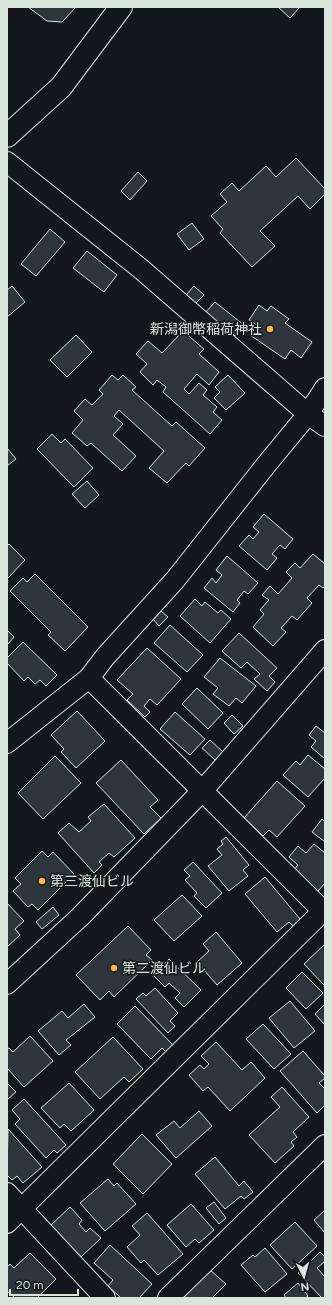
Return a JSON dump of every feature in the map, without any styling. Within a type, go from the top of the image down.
[{"type":"main road","points":[[7,136],[61,88],[120,7]]},
{"type":"street","points":[[7,162],[141,269],[308,414],[325,426]]},
{"type":"street","points":[[7,743],[89,678],[105,657],[175,580],[308,414],[325,388]]},
{"type":"street","points":[[7,984],[80,917],[203,790],[325,650]]},
{"type":"street","points":[[7,1224],[324,911],[89,678]]},
{"type":"street","points":[[168,1298],[325,1145]]},
{"type":"street","points":[[7,1193],[105,1298]]},
{"type":"building","points":[[28,7],[76,7],[62,22],[47,21]]},
{"type":"building","points":[[278,7],[300,7],[290,18]]},
{"type":"building","points":[[296,158],[325,189],[325,194],[310,209],[298,196],[260,231],[275,246],[252,267],[220,233],[223,229],[211,216],[227,202],[220,194],[232,183],[239,191],[266,166],[276,177]]},
{"type":"building","points":[[138,172],[147,181],[130,200],[121,191]]},
{"type":"building","points":[[192,223],[204,239],[189,250],[177,234]]},
{"type":"building","points":[[50,229],[65,242],[36,276],[21,264]]},
{"type":"building","points":[[87,251],[117,275],[104,292],[73,268]]},
{"type":"building","points":[[12,286],[25,302],[7,317],[7,290]]},
{"type":"building","points":[[194,286],[204,295],[196,303],[186,295]]},
{"type":"building","points":[[215,302],[244,325],[235,336],[205,313]]},
{"type":"building","points":[[259,305],[267,311],[271,306],[289,319],[285,323],[312,342],[301,358],[291,350],[285,359],[250,335],[257,325],[249,320]]},
{"type":"building","points":[[183,331],[204,349],[199,354],[219,372],[209,385],[197,374],[184,389],[189,394],[199,383],[207,390],[203,395],[217,407],[213,412],[222,420],[210,434],[163,392],[166,387],[157,380],[153,385],[140,372],[147,364],[136,354],[148,341],[162,353]]},
{"type":"building","points":[[76,335],[92,352],[67,377],[50,360]]},
{"type":"building","points":[[112,375],[118,380],[123,375],[136,387],[132,390],[172,426],[176,422],[205,448],[189,466],[186,463],[167,483],[149,468],[164,451],[119,410],[114,416],[123,424],[113,435],[136,456],[122,471],[91,443],[87,446],[72,433],[83,420],[74,411],[85,399],[92,405],[103,394],[99,390]]},
{"type":"building","points":[[228,375],[245,393],[226,410],[214,398],[220,392],[215,387]]},
{"type":"building","points":[[52,434],[61,443],[65,439],[93,468],[74,487],[37,449]]},
{"type":"building","points":[[7,448],[16,459],[7,466]]},
{"type":"building","points":[[87,481],[99,495],[85,508],[72,494]]},
{"type":"building","points":[[264,514],[293,539],[285,549],[280,545],[272,554],[277,558],[267,570],[239,546],[249,535],[253,539],[259,532],[253,527]]},
{"type":"building","points":[[9,544],[25,560],[8,578],[7,546]]},
{"type":"building","points":[[313,554],[325,564],[325,586],[323,588],[319,585],[307,598],[312,603],[297,620],[292,616],[281,628],[286,632],[273,646],[253,627],[264,614],[260,610],[269,600],[262,595],[270,586],[278,594],[292,578],[286,572],[295,563],[300,568]]},
{"type":"building","points":[[227,556],[258,583],[248,594],[244,591],[237,600],[240,603],[233,612],[204,588],[212,578],[216,583],[222,575],[216,570]]},
{"type":"building","points":[[35,574],[88,627],[65,651],[48,635],[51,632],[10,591],[23,578],[27,582]]},
{"type":"building","points":[[195,599],[202,606],[205,602],[218,613],[221,610],[231,619],[210,643],[180,616]]},
{"type":"building","points":[[161,611],[168,617],[159,626],[153,619]]},
{"type":"building","points":[[170,625],[203,655],[187,672],[154,643]]},
{"type":"building","points":[[7,630],[14,637],[7,645]]},
{"type":"building","points":[[239,633],[277,668],[269,676],[275,682],[267,691],[254,679],[260,674],[247,662],[241,668],[222,651]]},
{"type":"building","points":[[23,642],[57,675],[46,686],[40,680],[35,684],[28,677],[24,681],[7,663],[7,658]]},
{"type":"building","points":[[147,648],[181,679],[157,705],[150,699],[144,706],[150,712],[145,717],[127,700],[133,694],[117,680]]},
{"type":"building","points":[[220,658],[256,686],[242,703],[236,698],[229,706],[213,694],[218,688],[204,677]]},
{"type":"building","points":[[197,688],[223,713],[208,729],[182,704]]},
{"type":"building","points":[[77,711],[105,741],[76,768],[61,752],[64,749],[51,735]]},
{"type":"building","points":[[175,712],[205,739],[190,755],[160,729]]},
{"type":"building","points":[[232,715],[243,726],[234,734],[224,723]]},
{"type":"building","points":[[316,726],[325,733],[325,759],[311,747],[316,741],[309,735]]},
{"type":"building","points":[[210,740],[223,752],[215,760],[202,748]]},
{"type":"building","points":[[308,755],[325,769],[325,778],[308,797],[283,775],[296,761],[300,765]]},
{"type":"building","points":[[55,756],[81,783],[43,819],[18,793]]},
{"type":"building","points":[[121,760],[158,800],[150,807],[161,818],[144,834],[96,783]]},
{"type":"building","points":[[277,781],[305,806],[277,837],[269,830],[263,836],[244,818]]},
{"type":"building","points":[[104,804],[135,838],[114,857],[109,853],[99,862],[102,865],[94,873],[58,833],[69,823],[79,832],[91,821],[88,817]]},
{"type":"building","points":[[322,819],[325,822],[325,842],[312,832]]},
{"type":"building","points":[[226,837],[249,865],[243,870],[248,876],[229,891],[208,866],[222,855],[217,849],[223,844],[221,841]]},
{"type":"building","points":[[314,844],[325,853],[325,883],[318,891],[294,870],[298,865],[289,857],[298,846],[306,853]]},
{"type":"building","name":"第三渡仙ビル","points":[[42,851],[48,857],[53,852],[74,874],[38,910],[32,904],[28,907],[13,891],[21,884],[15,878]]},
{"type":"building","points":[[193,862],[222,893],[206,908],[194,896],[197,893],[185,880],[190,876],[184,870]]},
{"type":"building","points":[[265,877],[300,919],[293,926],[289,922],[277,932],[245,894]]},
{"type":"building","points":[[182,895],[202,916],[174,941],[154,920]]},
{"type":"building","points":[[7,903],[24,921],[15,929],[20,935],[7,947]]},
{"type":"building","points":[[53,907],[59,915],[42,929],[36,922]]},
{"type":"building","name":"第二渡仙ビル","points":[[128,926],[151,950],[146,955],[152,960],[114,997],[109,991],[100,1000],[76,975]]},
{"type":"building","points":[[216,932],[242,963],[217,985],[197,962],[209,951],[203,944]]},
{"type":"building","points":[[325,944],[325,986],[304,964]]},
{"type":"building","points":[[169,959],[201,990],[184,1007],[175,998],[180,993],[169,983],[165,987],[153,975]]},
{"type":"building","points":[[302,972],[323,993],[306,1009],[286,988]]},
{"type":"building","points":[[155,988],[178,1013],[170,1021],[175,1026],[168,1033],[136,999],[143,993],[146,996]]},
{"type":"building","points":[[290,1001],[315,1031],[294,1048],[269,1018]]},
{"type":"building","points":[[84,1004],[95,1017],[66,1040],[71,1045],[59,1055],[38,1031],[62,1011],[68,1018]]},
{"type":"building","points":[[325,1004],[325,1025],[315,1014]]},
{"type":"building","points":[[135,1006],[173,1045],[166,1052],[162,1048],[151,1059],[117,1024]]},
{"type":"building","points":[[263,1024],[291,1054],[274,1069],[246,1039]]},
{"type":"building","points":[[30,1036],[53,1061],[24,1087],[7,1068],[7,1049],[9,1048],[13,1052]]},
{"type":"building","points":[[113,1037],[143,1069],[129,1082],[124,1077],[100,1099],[75,1072]]},
{"type":"building","points":[[216,1042],[242,1070],[251,1062],[265,1078],[230,1111],[208,1087],[203,1091],[189,1075],[200,1065],[204,1069],[209,1064],[201,1056]]},
{"type":"building","points":[[303,1051],[325,1076],[325,1078],[319,1083],[325,1089],[325,1105],[317,1113],[280,1071]]},
{"type":"building","points":[[7,1083],[16,1092],[7,1100]]},
{"type":"building","points":[[69,1083],[94,1110],[71,1131],[64,1124],[60,1128],[41,1108]]},
{"type":"building","points":[[282,1087],[309,1117],[293,1132],[297,1137],[291,1142],[294,1146],[275,1163],[249,1135],[280,1107],[271,1097]]},
{"type":"building","points":[[24,1099],[66,1145],[57,1153],[54,1150],[46,1158],[15,1124],[20,1119],[12,1110]]},
{"type":"building","points":[[199,1111],[212,1126],[176,1158],[156,1135],[174,1121],[180,1128]]},
{"type":"building","points":[[8,1129],[42,1167],[23,1183],[17,1176],[12,1180],[7,1175]]},
{"type":"building","points":[[142,1134],[172,1164],[143,1194],[113,1164]]},
{"type":"building","points":[[215,1157],[239,1186],[244,1181],[253,1192],[244,1199],[241,1196],[225,1209],[195,1174]]},
{"type":"building","points":[[108,1179],[114,1186],[117,1183],[136,1204],[105,1231],[80,1203]]},
{"type":"building","points":[[214,1202],[226,1218],[219,1224],[206,1208]]},
{"type":"building","points":[[191,1204],[214,1230],[199,1243],[195,1239],[186,1247],[167,1225]]},
{"type":"building","points":[[70,1207],[82,1220],[79,1224],[86,1232],[90,1228],[101,1238],[81,1257],[50,1226]]},
{"type":"building","points":[[325,1210],[325,1233],[314,1220]]},
{"type":"building","points":[[147,1213],[183,1254],[158,1275],[144,1260],[141,1263],[127,1247],[140,1235],[132,1226]]},
{"type":"building","points":[[295,1222],[317,1246],[292,1269],[270,1245]]},
{"type":"building","points":[[110,1245],[152,1284],[139,1298],[121,1298],[108,1286],[113,1280],[94,1263]]},
{"type":"building","points":[[265,1248],[287,1274],[265,1292],[241,1265],[253,1255],[255,1257]]},
{"type":"building","points":[[320,1252],[325,1257],[325,1261],[317,1268],[325,1277],[325,1298],[322,1298],[298,1273]]},
{"type":"building","points":[[30,1253],[56,1279],[37,1298],[15,1298],[7,1291],[7,1267],[10,1264],[14,1268]]},
{"type":"building","points":[[210,1270],[226,1284],[212,1298],[183,1298]]},
{"type":"building","points":[[298,1283],[308,1296],[305,1298],[286,1298],[284,1295]]},
{"type":"place","name":"新潟御幣稲荷神社","points":[[270,329]]},
{"type":"place","name":"第三渡仙ビル","points":[[42,881]]},
{"type":"place","name":"第二渡仙ビル","points":[[114,968]]}]
